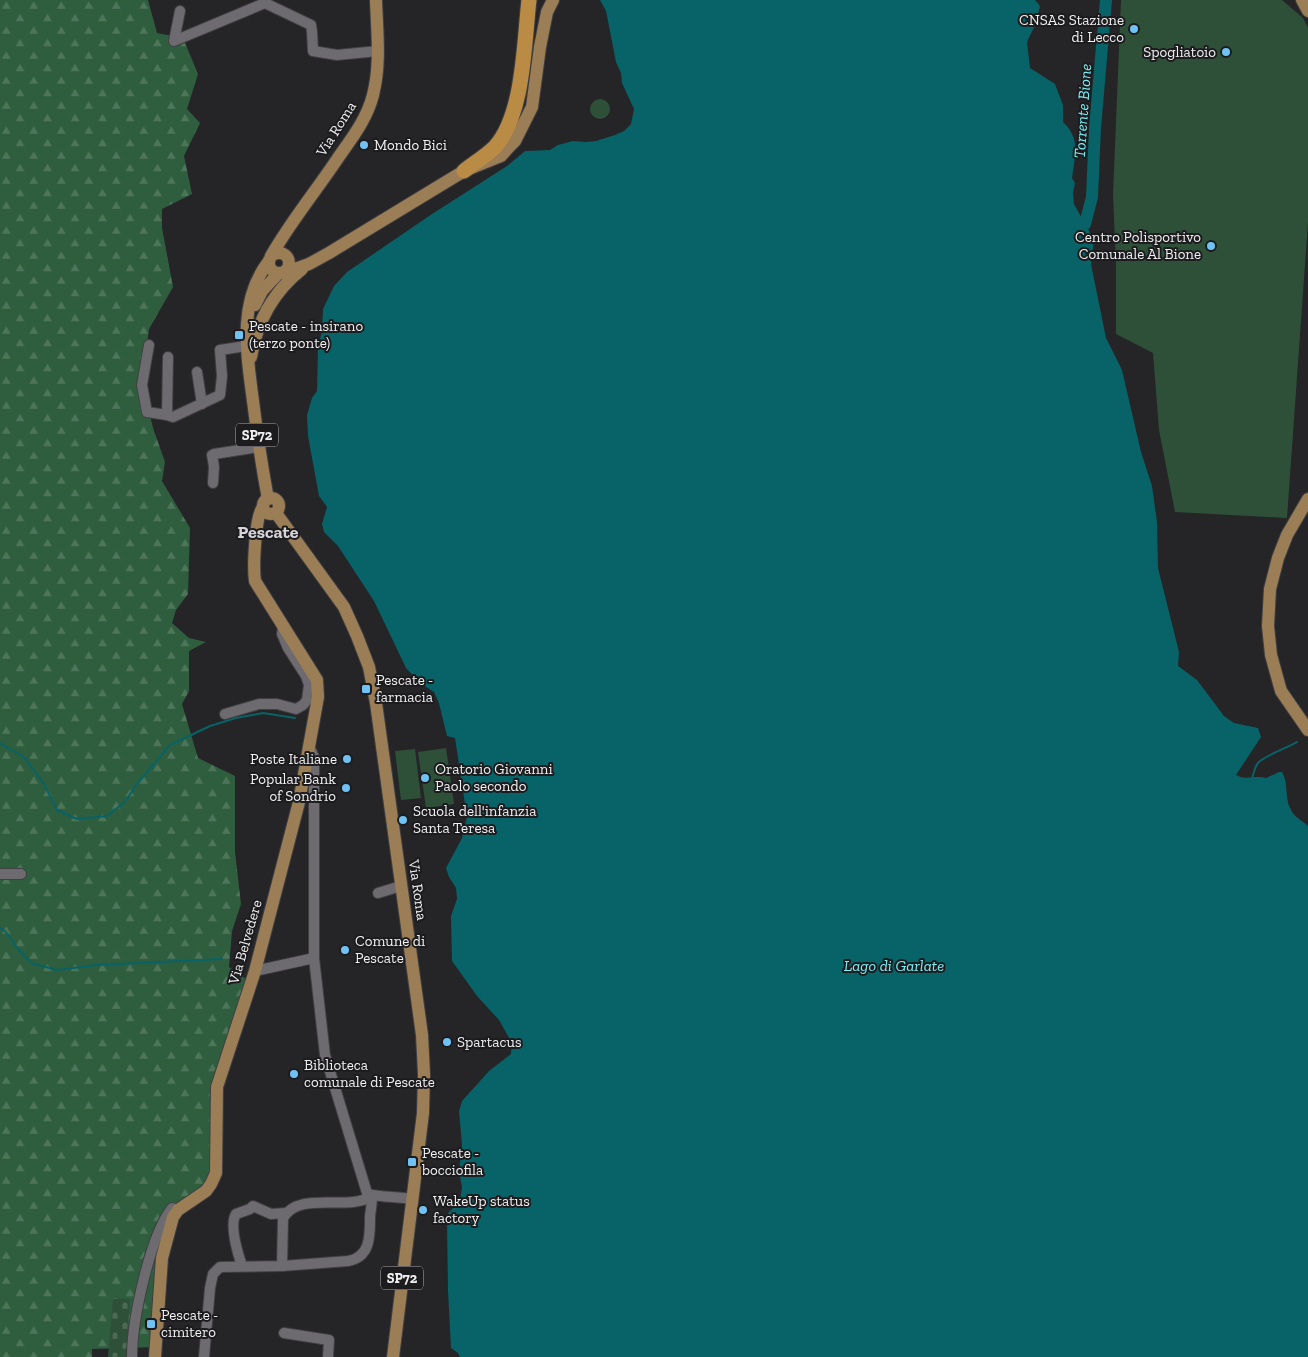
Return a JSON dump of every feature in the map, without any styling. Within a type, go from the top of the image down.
[{"type":"highway","points":[[464,167],[487,144],[506,115],[511,90],[520,0]]},
{"type":"highway","points":[[464,167],[495,147],[511,120],[517,100],[529,0]]},
{"type":"main road","name":"Via Roma","points":[[376,0],[378,51],[375,86],[369,109],[364,120],[285,232],[263,268],[253,292],[247,319],[246,346],[269,508],[344,606],[368,667],[376,702],[421,1029],[424,1074],[423,1113],[393,1357]]},
{"type":"main road","points":[[464,167],[309,264],[281,273],[270,270],[270,259],[278,253],[287,258],[310,259],[388,208],[464,167],[501,156],[515,140],[528,117],[534,96],[546,17],[553,0]]},
{"type":"main road","points":[[1302,0],[1308,10]]},
{"type":"main road","points":[[249,370],[248,344],[256,304],[262,291],[288,267],[283,247],[285,232]]},
{"type":"main road","points":[[249,370],[252,348],[260,324],[271,301],[284,285],[309,264]]},
{"type":"main road","points":[[1308,498],[1287,535],[1278,558],[1270,589],[1268,626],[1270,655],[1281,691],[1308,730]]},
{"type":"main road","name":"Via Belvedere","points":[[178,1210],[206,1191],[216,1173],[217,1087],[255,971],[299,802],[318,697],[317,680],[255,581],[253,568],[258,516],[269,508]]},
{"type":"main road","points":[[155,1357],[158,1290],[162,1258],[173,1217],[178,1210]]},
{"type":"street","points":[[180,11],[174,41],[265,2],[311,26],[313,51],[337,55],[378,51]]},
{"type":"street","points":[[149,345],[142,385],[147,412],[173,417],[220,395],[222,376],[220,350],[246,346]]},
{"type":"street","points":[[167,415],[168,357]]},
{"type":"street","points":[[196,372],[202,404]]},
{"type":"street","points":[[213,483],[214,468],[212,455],[259,447]]},
{"type":"street","points":[[225,714],[259,704],[277,704],[296,708],[303,705],[307,700],[309,685],[306,676],[288,648],[282,634],[283,626]]},
{"type":"street","points":[[309,746],[314,757],[314,958],[325,1055],[367,1191],[374,1196]]},
{"type":"street","points":[[0,874],[21,874]]},
{"type":"street","points":[[378,894],[401,886]]},
{"type":"street","points":[[255,971],[314,958]]},
{"type":"street","points":[[282,1266],[283,1218],[293,1208],[314,1203],[364,1201],[391,1191],[412,1194]]},
{"type":"street","points":[[204,1357],[210,1288],[214,1274],[220,1267],[282,1266],[348,1261],[361,1255],[370,1239],[374,1196]]},
{"type":"street","points":[[242,1266],[233,1218],[236,1214],[250,1209],[252,1206],[270,1214],[286,1213]]},
{"type":"street","points":[[132,1357],[141,1290],[152,1252],[165,1217],[172,1208],[178,1210]]},
{"type":"street","points":[[284,1333],[329,1340],[328,1357]]},
{"type":"green space","points":[[0,0],[148,0],[157,33],[183,38],[198,74],[187,109],[200,123],[184,156],[192,194],[162,209],[162,228],[173,287],[149,329],[142,381],[153,428],[165,462],[162,481],[190,528],[188,594],[176,610],[172,623],[189,638],[206,642],[189,651],[189,691],[182,704],[198,758],[235,776],[235,852],[241,904],[232,931],[229,967],[246,979],[227,1047],[214,1184],[181,1213],[165,1245],[156,1347],[92,1349],[92,1357],[0,1357]]},
{"type":"green space","name":"Centro Polisportivo Comunale Al Bione","points":[[1121,0],[1282,0],[1303,18],[1308,28],[1308,222],[1287,518],[1175,512],[1159,430],[1153,353],[1116,334],[1113,194]]},
{"type":"green space","points":[[600,99],[607,102],[610,109],[607,116],[600,119],[593,116],[590,109],[593,102]]},
{"type":"green space","points":[[446,748],[454,804],[426,808],[418,752]]},
{"type":"green space","points":[[415,749],[421,798],[401,800],[395,751]]},
{"type":"green space","points":[[113,1298],[130,1299],[126,1357],[108,1357]]},
{"type":"water","name":"Lago di Garlate","points":[[600,0],[1035,0],[1040,6],[1036,23],[1027,42],[1030,68],[1055,84],[1063,105],[1063,122],[1069,128],[1075,141],[1072,178],[1075,183],[1073,193],[1074,204],[1094,240],[1091,264],[1106,338],[1122,370],[1141,452],[1152,486],[1157,522],[1158,568],[1179,652],[1178,666],[1197,680],[1224,716],[1234,723],[1258,728],[1261,737],[1236,775],[1243,778],[1266,778],[1282,772],[1291,810],[1308,826],[1308,1357],[460,1357],[451,1348],[447,1222],[448,1213],[460,1201],[462,1187],[459,1172],[462,1145],[459,1111],[462,1101],[489,1071],[511,1054],[512,1043],[499,1020],[477,996],[452,961],[451,916],[457,899],[456,888],[446,868],[462,838],[467,817],[455,738],[447,736],[439,703],[434,692],[420,683],[406,668],[374,601],[338,546],[324,532],[322,524],[327,507],[319,496],[308,436],[307,415],[312,398],[317,391],[318,347],[322,331],[323,309],[334,286],[347,272],[507,166],[525,151],[550,150],[558,145],[573,141],[596,141],[624,131],[631,124],[634,109],[622,83],[606,11]]},
{"type":"waterway","name":"Torrente Bione","points":[[1085,224],[1092,197],[1095,128],[1106,0]]},
{"type":"waterway","points":[[0,743],[24,757],[44,784],[57,810],[77,819],[107,816],[125,802],[136,785],[170,745],[210,726],[236,718],[263,713],[295,718]]},
{"type":"waterway","points":[[1252,778],[1260,761],[1297,742]]},
{"type":"waterway","points":[[0,928],[5,931],[31,963],[57,970],[97,965],[222,959]]},
{"type":"place","name":"CNSAS Stazione di Lecco","points":[[1134,29]]},
{"type":"place","name":"Spogliatoio","points":[[1226,52]]},
{"type":"place","name":"Mondo Bici","points":[[364,145]]},
{"type":"place","name":"Centro Polisportivo Comunale Al Bione","points":[[1211,246]]},
{"type":"place","name":"Pescate - insirano (terzo ponte)","points":[[239,335]]},
{"type":"place","name":"Pescate - farmacia","points":[[366,689]]},
{"type":"place","name":"Poste Italiane","points":[[347,759]]},
{"type":"place","name":"Oratorio Giovanni Paolo secondo","points":[[425,778]]},
{"type":"place","name":"Popular Bank of Sondrio","points":[[346,788]]},
{"type":"place","name":"Scuola dell'infanzia Santa Teresa","points":[[403,820]]},
{"type":"place","name":"Comune di Pescate","points":[[345,950]]},
{"type":"place","name":"Spartacus","points":[[447,1042]]},
{"type":"place","name":"Biblioteca comunale di Pescate","points":[[294,1074]]},
{"type":"place","name":"Pescate - bocciofila","points":[[412,1162]]},
{"type":"place","name":"WakeUp status factory","points":[[423,1210]]},
{"type":"place","name":"Pescate - cimitero","points":[[151,1324]]},
{"type":"district","name":"Pescate","points":[[268,532]]}]
